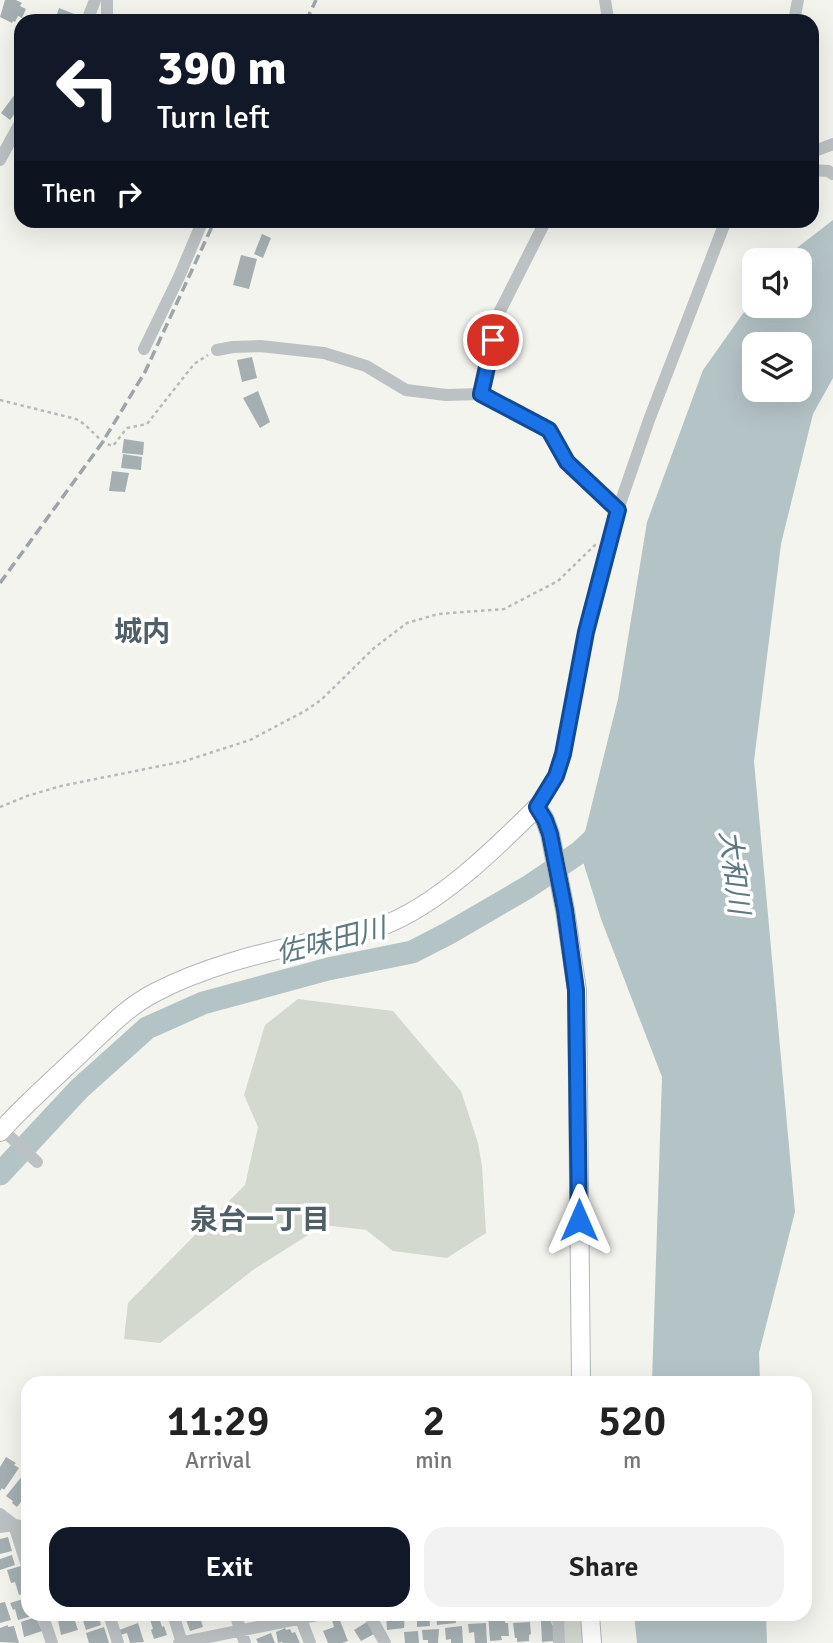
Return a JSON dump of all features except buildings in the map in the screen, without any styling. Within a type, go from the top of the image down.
[{"type":"street","points":[[0,160],[14,134]]},
{"type":"street","points":[[144,349],[200,228]]},
{"type":"street","points":[[481,394],[499,313],[542,228]]},
{"type":"street","points":[[37,1162],[3,1132],[22,1108],[128,1010],[171,985],[248,958],[363,932],[396,920],[446,890],[537,807],[556,776],[563,754],[578,669],[612,527],[649,420],[723,228]]},
{"type":"street","points":[[217,350],[260,346],[324,354],[366,366],[406,390],[446,395],[481,394],[549,430],[567,462],[618,510]]},
{"type":"street","points":[[537,807],[550,834],[575,969],[578,1013],[581,1376]]},
{"type":"street","points":[[0,1514],[14,1525],[21,1547]]},
{"type":"street","points":[[0,1527],[21,1526]]},
{"type":"street","points":[[44,1621],[52,1643]]},
{"type":"street","points":[[111,1621],[118,1643]]},
{"type":"street","points":[[175,1621],[181,1643],[278,1621]]},
{"type":"street","points":[[236,1621],[245,1643]]},
{"type":"street","points":[[301,1621],[310,1643]]},
{"type":"street","points":[[373,1621],[386,1643]]},
{"type":"street","points":[[558,1621],[559,1643]]},
{"type":"street","points":[[590,1621],[592,1643]]},
{"type":"path","points":[[0,400],[76,419],[85,423],[102,443],[113,446],[127,428],[147,424],[194,364],[217,350]]},
{"type":"path","points":[[0,807],[61,786],[185,761],[250,740],[321,700],[374,648],[407,623],[438,614],[504,609],[558,581],[612,527]]},
{"type":"shaded area","points":[[298,999],[393,1011],[461,1091],[478,1143],[486,1233],[447,1258],[393,1251],[366,1230],[324,1225],[253,1270],[160,1343],[124,1339],[128,1303],[245,1185],[258,1127],[244,1095],[265,1025]]},
{"type":"shaded area","points":[[563,1621],[583,1621],[585,1643],[565,1643]]},
{"type":"water","name":"大和川","points":[[833,220],[833,378],[813,414],[781,544],[754,761],[795,1212],[759,1353],[760,1376],[652,1376],[662,1077],[601,919],[580,852],[618,699],[647,522],[703,370],[742,315],[742,318],[812,318],[812,248],[797,248]]},
{"type":"water","points":[[635,1621],[766,1621],[767,1643],[637,1643]]},
{"type":"waterway","name":"佐味田川","points":[[0,1174],[79,1089],[147,1028],[203,1003],[328,969],[412,952],[528,887],[580,852],[603,830]]},
{"type":"railway","points":[[309,14],[316,0]]},
{"type":"railway","points":[[0,583],[102,443],[145,372],[211,228]]},
{"type":"district","name":"城内","points":[[142,632]]},
{"type":"district","name":"泉台一丁目","points":[[260,1220]]},
{"type":"route","points":[[493,340],[481,394],[549,430],[567,462],[618,510],[586,632],[563,754],[556,776],[537,807],[550,834],[575,969],[578,1013],[579,1220]]}]
